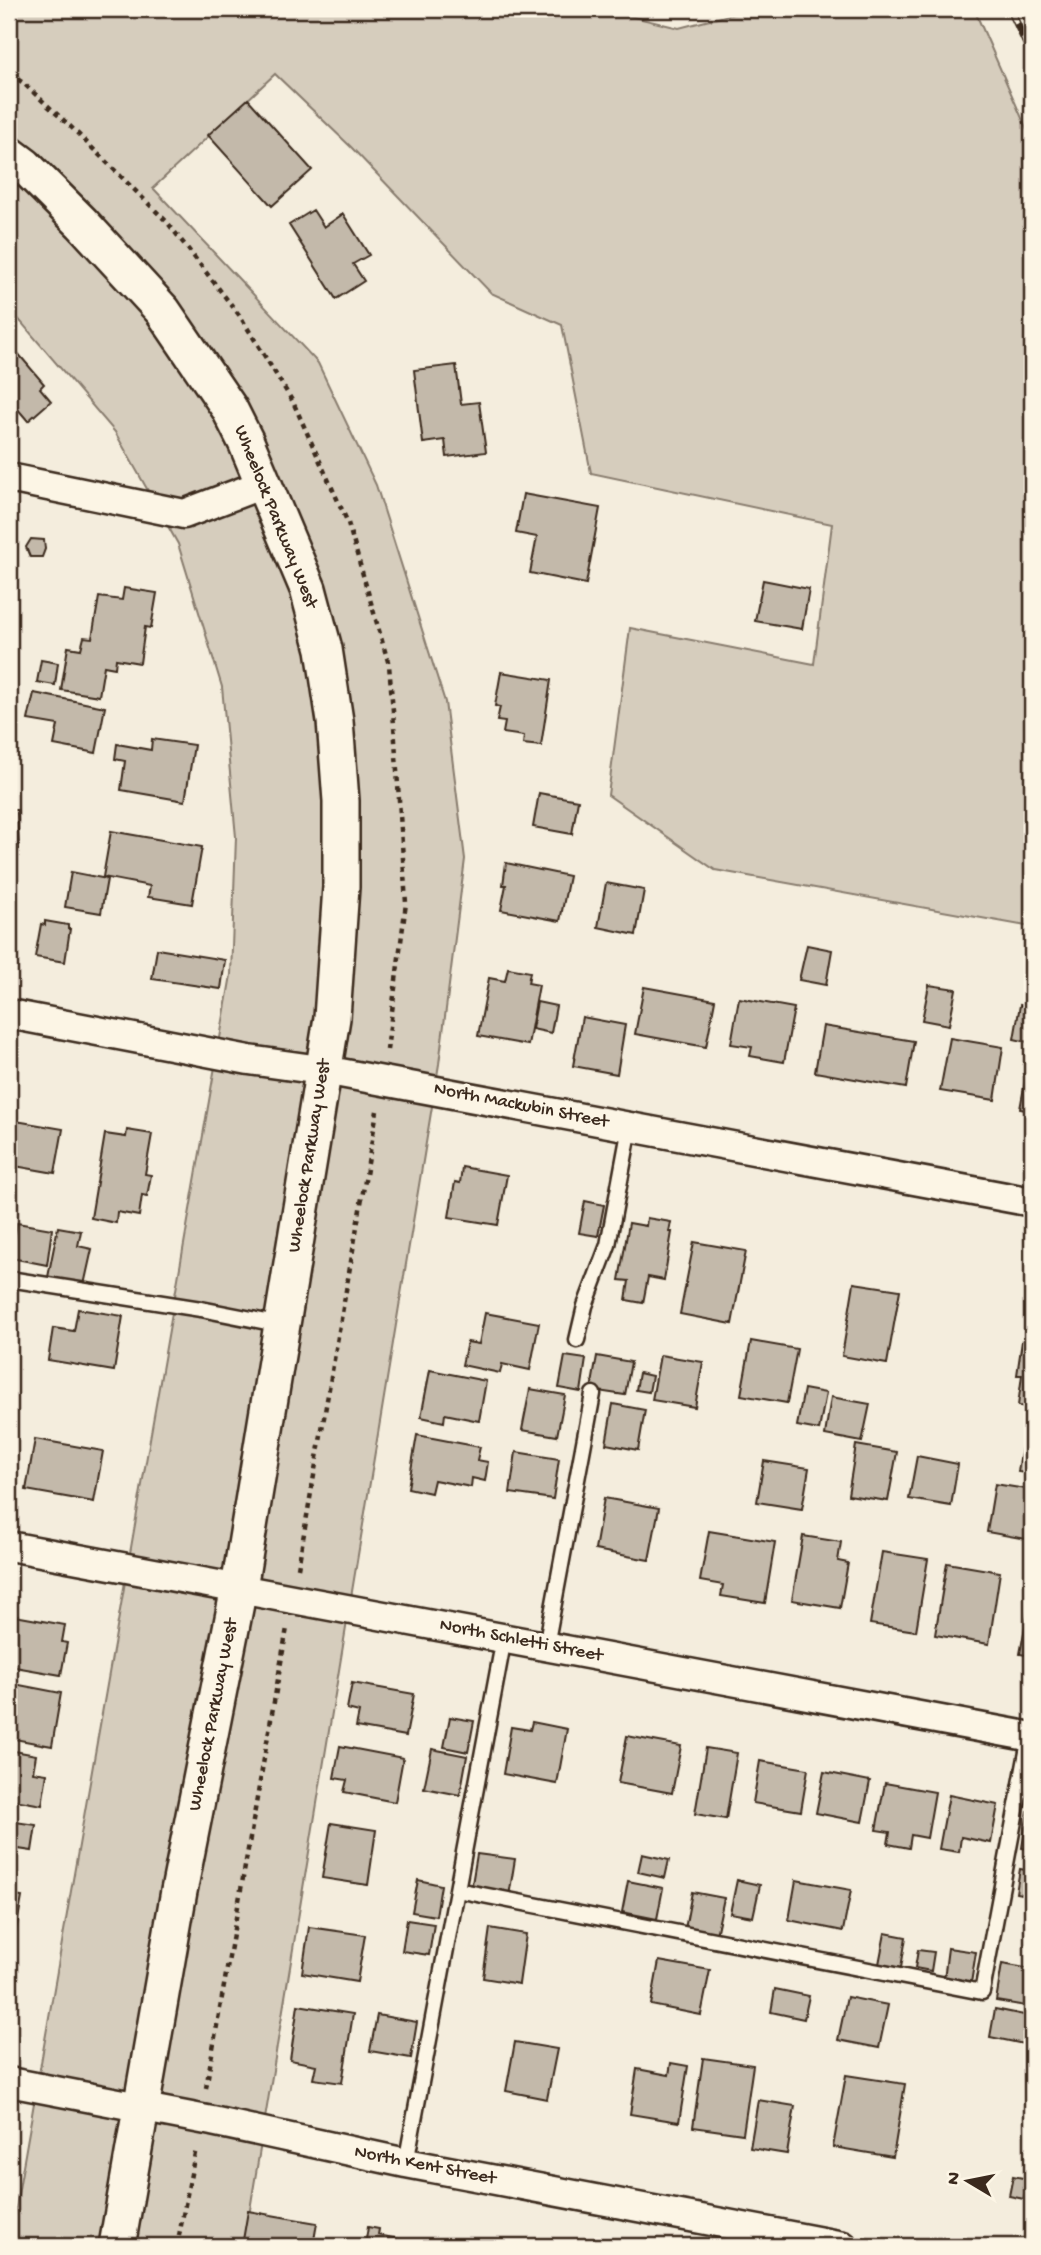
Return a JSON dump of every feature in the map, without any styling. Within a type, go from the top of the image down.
[{"type":"street","name":"Wheelock Parkway West","points":[[9,154],[25,166],[82,223],[163,311],[229,408],[308,589],[324,649],[335,721],[341,801],[341,887],[332,1018],[239,1588],[179,1892],[117,2246]]},
{"type":"street","points":[[9,478],[184,514],[263,484]]},
{"type":"street","name":"North Mackubin Street","points":[[9,1014],[249,1060],[323,1069],[1032,1202]]},
{"type":"street","name":"North Schletti Street","points":[[9,1546],[1031,1736]]},
{"type":"street","name":"North Kent Street","points":[[9,2082],[141,2106],[406,2163],[843,2246]]},
{"type":"lane","points":[[577,1340],[584,1306],[608,1245],[630,1127]]},
{"type":"lane","points":[[9,1279],[201,1309],[283,1325]]},
{"type":"lane","points":[[547,1646],[593,1394]]},
{"type":"lane","points":[[406,2163],[504,1638]]},
{"type":"lane","points":[[457,1890],[982,1992],[1031,1736]]},
{"type":"path","points":[[9,74],[22,82],[70,126],[167,222],[240,316],[286,390]]},
{"type":"shaded area","points":[[9,9],[600,9],[679,28],[752,9],[974,9],[1032,141],[1032,927],[715,870],[608,795],[630,628],[814,664],[832,524],[591,473],[562,325],[491,293],[351,147],[275,74],[153,188],[318,363],[376,485],[445,702],[465,859],[439,1064],[244,2246],[9,2246],[231,975],[236,837],[222,687],[178,544],[115,432],[9,308]]},
{"type":"building","points":[[248,99],[312,170],[272,206],[208,135]]},
{"type":"building","points":[[313,210],[324,227],[343,214],[369,255],[353,264],[364,281],[336,299],[289,225]]},
{"type":"building","points":[[16,351],[44,384],[40,388],[51,401],[28,421],[16,407],[9,413],[9,352],[11,355]]},
{"type":"building","points":[[456,365],[461,404],[479,402],[486,452],[447,457],[445,440],[423,443],[414,370]]},
{"type":"building","points":[[523,494],[600,508],[586,584],[530,573],[537,537],[516,533]]},
{"type":"building","points":[[31,539],[44,540],[42,557],[30,557],[26,547]]},
{"type":"building","points":[[763,580],[809,589],[802,629],[755,621]]},
{"type":"building","points":[[124,588],[157,593],[151,628],[145,627],[140,663],[116,659],[115,668],[104,666],[99,696],[61,690],[68,647],[81,649],[84,637],[92,638],[99,597],[122,600]]},
{"type":"building","points":[[41,660],[58,663],[55,685],[37,682]]},
{"type":"building","points":[[501,672],[551,680],[541,746],[523,744],[524,736],[503,733],[505,722],[497,721],[500,707],[495,706]]},
{"type":"building","points":[[34,693],[105,707],[96,753],[54,745],[58,725],[28,720]]},
{"type":"building","points":[[152,739],[194,745],[185,801],[121,790],[125,761],[115,759],[117,744],[151,750]]},
{"type":"building","points":[[539,793],[578,800],[572,834],[533,827]]},
{"type":"building","points":[[9,810],[17,810],[19,849],[9,850]]},
{"type":"building","points":[[111,831],[202,847],[192,904],[148,897],[150,886],[103,877]]},
{"type":"building","points":[[506,863],[569,876],[560,921],[501,910],[506,885],[503,885]]},
{"type":"building","points":[[71,872],[107,879],[101,913],[65,907]]},
{"type":"building","points":[[606,883],[644,890],[636,935],[598,927]]},
{"type":"building","points":[[45,921],[68,925],[70,929],[65,962],[35,957],[41,924],[45,925]]},
{"type":"building","points":[[807,945],[832,950],[826,985],[799,980]]},
{"type":"building","points":[[157,949],[225,960],[221,989],[152,979]]},
{"type":"building","points":[[508,968],[530,972],[528,983],[539,985],[528,1045],[478,1036],[489,978],[505,981]]},
{"type":"building","points":[[929,985],[956,989],[949,1025],[922,1020]]},
{"type":"building","points":[[644,987],[715,1000],[706,1047],[635,1034]]},
{"type":"building","points":[[739,998],[794,1008],[784,1062],[750,1056],[752,1047],[731,1044]]},
{"type":"building","points":[[537,1002],[556,1006],[551,1033],[532,1029]]},
{"type":"building","points":[[1020,1005],[1032,1007],[1032,1043],[1014,1039]]},
{"type":"building","points":[[582,1017],[625,1025],[617,1074],[573,1066]]},
{"type":"building","points":[[823,1026],[914,1041],[906,1088],[815,1072]]},
{"type":"building","points":[[950,1038],[1003,1047],[995,1100],[940,1091]]},
{"type":"building","points":[[1030,1055],[1032,1056],[1032,1111],[1020,1109]]},
{"type":"building","points":[[16,1121],[63,1129],[55,1173],[9,1165]]},
{"type":"building","points":[[127,1130],[152,1134],[145,1174],[151,1175],[147,1196],[142,1195],[139,1216],[117,1212],[116,1223],[91,1218],[105,1134],[126,1137]]},
{"type":"building","points":[[462,1167],[507,1175],[498,1225],[449,1217],[455,1182],[460,1183]]},
{"type":"building","points":[[585,1201],[604,1205],[598,1236],[579,1233]]},
{"type":"building","points":[[647,1218],[671,1222],[669,1232],[672,1232],[664,1280],[648,1277],[643,1303],[626,1300],[629,1281],[619,1280],[629,1223],[646,1226]]},
{"type":"building","points":[[17,1223],[52,1229],[47,1265],[11,1258]]},
{"type":"building","points":[[58,1227],[81,1231],[78,1246],[92,1249],[84,1285],[48,1277]]},
{"type":"building","points":[[694,1242],[746,1251],[732,1324],[680,1314]]},
{"type":"building","points":[[854,1283],[900,1290],[887,1364],[842,1356]]},
{"type":"building","points":[[78,1309],[123,1316],[114,1371],[48,1360],[53,1328],[74,1331]]},
{"type":"building","points":[[485,1313],[539,1323],[530,1370],[502,1364],[500,1373],[462,1365],[467,1342],[479,1344]]},
{"type":"building","points":[[751,1341],[797,1349],[787,1403],[741,1395]]},
{"type":"building","points":[[1022,1341],[1032,1343],[1032,1408],[1018,1406],[1022,1375],[1017,1375]]},
{"type":"building","points":[[660,1355],[703,1362],[695,1407],[652,1400]]},
{"type":"building","points":[[565,1356],[586,1359],[581,1392],[559,1388]]},
{"type":"building","points":[[597,1356],[631,1362],[625,1395],[591,1390]]},
{"type":"building","points":[[430,1370],[486,1381],[479,1421],[445,1414],[444,1422],[421,1417]]},
{"type":"building","points":[[639,1373],[652,1376],[649,1392],[636,1390]]},
{"type":"building","points":[[530,1389],[565,1395],[557,1436],[522,1430]]},
{"type":"building","points":[[804,1389],[826,1393],[819,1430],[797,1426]]},
{"type":"building","points":[[831,1397],[870,1404],[862,1442],[825,1435]]},
{"type":"building","points":[[613,1404],[645,1410],[638,1450],[606,1444]]},
{"type":"building","points":[[417,1435],[480,1447],[477,1460],[488,1462],[485,1481],[472,1478],[471,1487],[434,1480],[431,1493],[408,1488]]},
{"type":"building","points":[[35,1439],[103,1451],[94,1502],[26,1490]]},
{"type":"building","points":[[1023,1441],[1032,1442],[1032,1474],[1018,1472]]},
{"type":"building","points":[[856,1445],[897,1452],[888,1501],[848,1495]]},
{"type":"building","points":[[516,1452],[559,1459],[553,1499],[510,1493]]},
{"type":"building","points":[[917,1456],[958,1464],[951,1506],[909,1499]]},
{"type":"building","points":[[764,1461],[809,1468],[802,1509],[757,1502]]},
{"type":"building","points":[[995,1484],[1032,1490],[1032,1540],[987,1532]]},
{"type":"building","points":[[604,1498],[659,1508],[649,1560],[595,1550]]},
{"type":"building","points":[[709,1531],[775,1542],[765,1603],[721,1596],[723,1585],[700,1581]]},
{"type":"building","points":[[803,1536],[841,1542],[838,1561],[848,1563],[840,1608],[792,1600]]},
{"type":"building","points":[[882,1552],[928,1559],[916,1631],[870,1624]]},
{"type":"building","points":[[947,1563],[1000,1572],[989,1644],[935,1635]]},
{"type":"building","points":[[1032,1600],[1032,1656],[1020,1654]]},
{"type":"building","points":[[15,1616],[65,1625],[62,1642],[67,1643],[61,1675],[9,1666]]},
{"type":"building","points":[[9,1683],[61,1693],[52,1746],[9,1738]]},
{"type":"building","points":[[352,1683],[414,1694],[406,1736],[356,1727],[359,1712],[347,1709]]},
{"type":"building","points":[[450,1717],[474,1721],[468,1752],[444,1747]]},
{"type":"building","points":[[532,1722],[567,1729],[557,1784],[503,1774],[511,1727],[530,1730]]},
{"type":"building","points":[[627,1736],[681,1746],[672,1793],[618,1783]]},
{"type":"building","points":[[340,1746],[403,1758],[395,1802],[344,1792],[347,1780],[334,1778]]},
{"type":"building","points":[[706,1748],[737,1753],[726,1819],[695,1814]]},
{"type":"building","points":[[432,1749],[467,1756],[460,1795],[424,1788]]},
{"type":"building","points":[[9,1750],[36,1755],[33,1772],[47,1774],[42,1805],[9,1799]]},
{"type":"building","points":[[760,1761],[808,1769],[801,1811],[753,1803]]},
{"type":"building","points":[[824,1772],[870,1781],[862,1822],[816,1813]]},
{"type":"building","points":[[885,1783],[935,1792],[927,1838],[911,1835],[909,1848],[888,1844],[890,1832],[876,1830]]},
{"type":"building","points":[[949,1795],[998,1805],[991,1843],[961,1837],[959,1852],[939,1849]]},
{"type":"building","points":[[1028,1811],[1032,1812],[1032,1850],[1022,1848]]},
{"type":"building","points":[[9,1821],[36,1825],[32,1851],[18,1849],[15,1868],[9,1867]]},
{"type":"building","points":[[331,1823],[376,1830],[368,1885],[322,1878]]},
{"type":"building","points":[[477,1854],[515,1859],[509,1896],[471,1890]]},
{"type":"building","points":[[642,1854],[669,1860],[665,1878],[638,1872]]},
{"type":"building","points":[[1020,1869],[1032,1871],[1032,1896],[1016,1893]]},
{"type":"building","points":[[418,1880],[441,1885],[436,1916],[412,1912]]},
{"type":"building","points":[[737,1880],[760,1885],[753,1917],[730,1913]]},
{"type":"building","points":[[796,1880],[851,1890],[843,1931],[789,1920]]},
{"type":"building","points":[[628,1881],[663,1888],[657,1919],[622,1912]]},
{"type":"building","points":[[692,1892],[724,1898],[716,1935],[685,1929]]},
{"type":"building","points":[[9,1895],[22,1897],[13,1948],[9,1947]]},
{"type":"building","points":[[407,1920],[434,1924],[429,1955],[402,1951]]},
{"type":"building","points":[[309,1927],[365,1935],[357,1982],[302,1973]]},
{"type":"building","points":[[490,1928],[526,1934],[519,1984],[483,1978]]},
{"type":"building","points":[[885,1933],[906,1937],[901,1968],[879,1964]]},
{"type":"building","points":[[948,1948],[976,1952],[971,1983],[944,1979]]},
{"type":"building","points":[[918,1950],[934,1952],[931,1971],[915,1968]]},
{"type":"building","points":[[659,1961],[710,1970],[701,2015],[651,2005]]},
{"type":"building","points":[[1002,1964],[1032,1969],[1032,2007],[996,2001]]},
{"type":"building","points":[[775,1989],[809,1996],[804,2019],[771,2012]]},
{"type":"building","points":[[847,1997],[888,2005],[879,2048],[838,2040]]},
{"type":"building","points":[[298,2005],[353,2014],[342,2083],[313,2079],[316,2065],[290,2060]]},
{"type":"building","points":[[995,2009],[1029,2016],[1024,2044],[990,2037]]},
{"type":"building","points":[[377,2015],[417,2022],[411,2058],[370,2051]]},
{"type":"building","points":[[515,2042],[557,2049],[547,2099],[506,2091]]},
{"type":"building","points":[[703,2058],[753,2065],[743,2134],[693,2127]]},
{"type":"building","points":[[671,2063],[688,2066],[679,2122],[630,2114],[637,2069],[669,2075]]},
{"type":"building","points":[[846,2075],[905,2084],[893,2157],[833,2147]]},
{"type":"building","points":[[758,2100],[795,2106],[787,2154],[750,2148]]},
{"type":"building","points":[[1013,2176],[1028,2179],[1024,2199],[1009,2196]]},
{"type":"building","points":[[248,2211],[317,2223],[313,2246],[242,2246]]},
{"type":"building","points":[[368,2227],[379,2229],[378,2235],[419,2243],[419,2246],[365,2246]]},
{"type":"railway","points":[[1010,9],[1032,56]]}]
